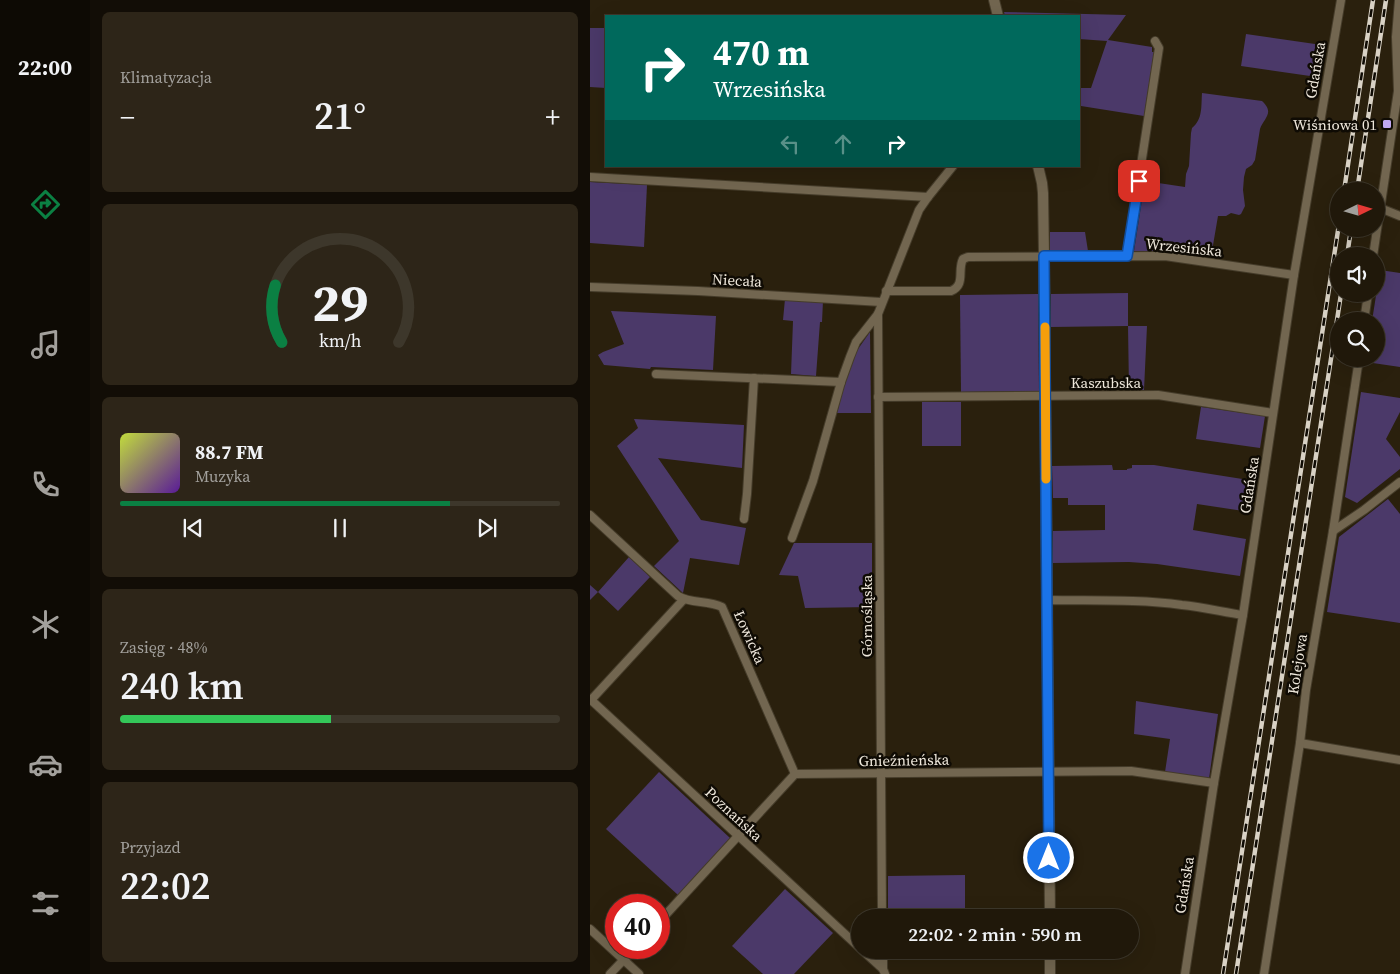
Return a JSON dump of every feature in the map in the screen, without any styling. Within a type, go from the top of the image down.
[{"type":"street","points":[[994,0],[998,15]]},
{"type":"street","name":"Gdańska","points":[[1185,974],[1214,783],[1243,616],[1294,275],[1341,0]]},
{"type":"street","points":[[1384,182],[1398,92],[1396,37],[1399,0]]},
{"type":"street","points":[[1127,256],[1159,48],[1155,41]]},
{"type":"street","points":[[792,538],[813,481],[841,382],[856,342],[878,314],[920,210],[952,167]]},
{"type":"street","points":[[1038,167],[1043,193],[1044,256],[1050,909]]},
{"type":"street","points":[[590,177],[928,197]]},
{"type":"street","points":[[1385,210],[1400,216]]},
{"type":"street","name":"Wrzesińska","points":[[886,291],[955,290],[960,284],[961,262],[965,258],[1165,256],[1294,275]]},
{"type":"street","name":"Niecała","points":[[590,287],[698,291],[882,302]]},
{"type":"street","name":"Górnośląska","points":[[878,314],[882,909]]},
{"type":"street","name":"Kolejowa","points":[[1264,974],[1300,743],[1306,690],[1358,367]]},
{"type":"street","points":[[656,374],[841,382]]},
{"type":"street","points":[[744,519],[754,378]]},
{"type":"street","name":"Kaszubska","points":[[878,397],[1158,395],[1274,413]]},
{"type":"street","points":[[1333,531],[1400,482]]},
{"type":"street","name":"Łowicka","points":[[590,515],[678,596],[722,607],[795,774]]},
{"type":"street","points":[[591,700],[684,599]]},
{"type":"street","points":[[1047,600],[1114,600],[1183,605],[1243,616]]},
{"type":"street","name":"Poznańska","points":[[591,700],[851,940]]},
{"type":"street","points":[[1300,743],[1400,760]]},
{"type":"street","name":"Gnieźnieńska","points":[[795,774],[1131,771],[1214,783]]},
{"type":"street","points":[[670,910],[795,774]]},
{"type":"street","points":[[590,929],[639,974]]},
{"type":"street","name":"Poznańska","points":[[871,959],[884,972]]},
{"type":"street","points":[[883,959],[884,972]]},
{"type":"street","points":[[1050,959],[1050,974]]},
{"type":"street","points":[[610,974],[624,960]]},
{"type":"shaded area","points":[[1004,12],[1126,15],[1108,40],[1152,47],[1152,52],[1154,52],[1144,116],[1080,107],[1080,88],[1091,88],[1107,41],[1080,39],[1080,15],[1005,15]]},
{"type":"shaded area","points":[[590,28],[605,28],[605,88],[590,87]]},
{"type":"shaded area","points":[[1246,34],[1322,45],[1317,77],[1241,66]]},
{"type":"shaded area","points":[[1202,93],[1262,101],[1268,109],[1260,129],[1255,160],[1246,169],[1244,177],[1245,206],[1239,215],[1231,213],[1226,216],[1218,216],[1211,257],[1170,251],[1134,251],[1145,181],[1185,187],[1189,166],[1191,133],[1200,116]]},
{"type":"shaded area","points":[[590,182],[647,185],[644,247],[590,243]]},
{"type":"shaded area","points":[[1050,232],[1085,232],[1088,251],[1050,251]]},
{"type":"shaded area","points":[[1385,271],[1400,273],[1400,367],[1385,365],[1385,312],[1373,312],[1375,302],[1385,302]]},
{"type":"shaded area","points":[[1128,293],[1128,326],[1051,327],[1051,294]]},
{"type":"shaded area","points":[[1038,294],[1039,391],[961,392],[960,295]]},
{"type":"shaded area","points":[[785,299],[823,301],[816,376],[791,374],[793,321],[783,320]]},
{"type":"shaded area","points":[[611,311],[716,316],[713,370],[651,367],[650,369],[604,365],[598,355],[624,344]]},
{"type":"shaded area","points":[[1128,326],[1147,326],[1144,390],[1129,390]]},
{"type":"shaded area","points":[[870,332],[871,413],[837,413],[851,359]]},
{"type":"shaded area","points":[[1361,392],[1400,398],[1400,412],[1386,439],[1400,457],[1400,469],[1357,503],[1345,497]]},
{"type":"shaded area","points":[[922,402],[961,402],[961,446],[922,446]]},
{"type":"shaded area","points":[[1201,407],[1265,416],[1260,448],[1196,439]]},
{"type":"shaded area","points":[[634,419],[744,425],[742,468],[658,458],[701,520],[746,528],[739,565],[690,558],[683,593],[654,566],[679,541],[617,446],[638,428]]},
{"type":"shaded area","points":[[1112,465],[1113,470],[1127,470],[1132,468],[1132,465],[1154,465],[1255,481],[1250,512],[1197,504],[1193,530],[1246,539],[1240,576],[1157,564],[1129,562],[1053,563],[1053,531],[1105,530],[1105,505],[1068,505],[1068,498],[1053,498],[1052,466]]},
{"type":"shaded area","points":[[1388,499],[1400,514],[1400,623],[1327,612],[1339,537]]},
{"type":"shaded area","points":[[794,543],[872,543],[872,607],[805,608],[798,576],[779,575]]},
{"type":"shaded area","points":[[629,557],[650,577],[618,611],[598,592]]},
{"type":"shaded area","points":[[590,585],[598,592],[590,600]]},
{"type":"shaded area","points":[[1136,701],[1218,714],[1209,779],[1165,772],[1170,739],[1134,734]]},
{"type":"shaded area","points":[[659,772],[730,838],[678,895],[606,829]]},
{"type":"shaded area","points":[[965,875],[965,908],[888,908],[888,876]]},
{"type":"shaded area","points":[[785,889],[833,933],[794,974],[763,974],[732,946]]},
{"type":"railway","points":[[1345,182],[1373,0]]},
{"type":"railway","points":[[1358,182],[1386,0]]},
{"type":"railway","points":[[1223,974],[1337,238]]},
{"type":"railway","points":[[1348,247],[1350,238]]},
{"type":"railway","points":[[1236,974],[1340,302]]},
{"type":"slow traffic","points":[[1045,327],[1046,479]]},
{"type":"place","name":"Wiśniowa 01","points":[[1387,124]]},
{"type":"route","points":[[1049,858],[1044,256],[1127,256],[1139,181]]}]
